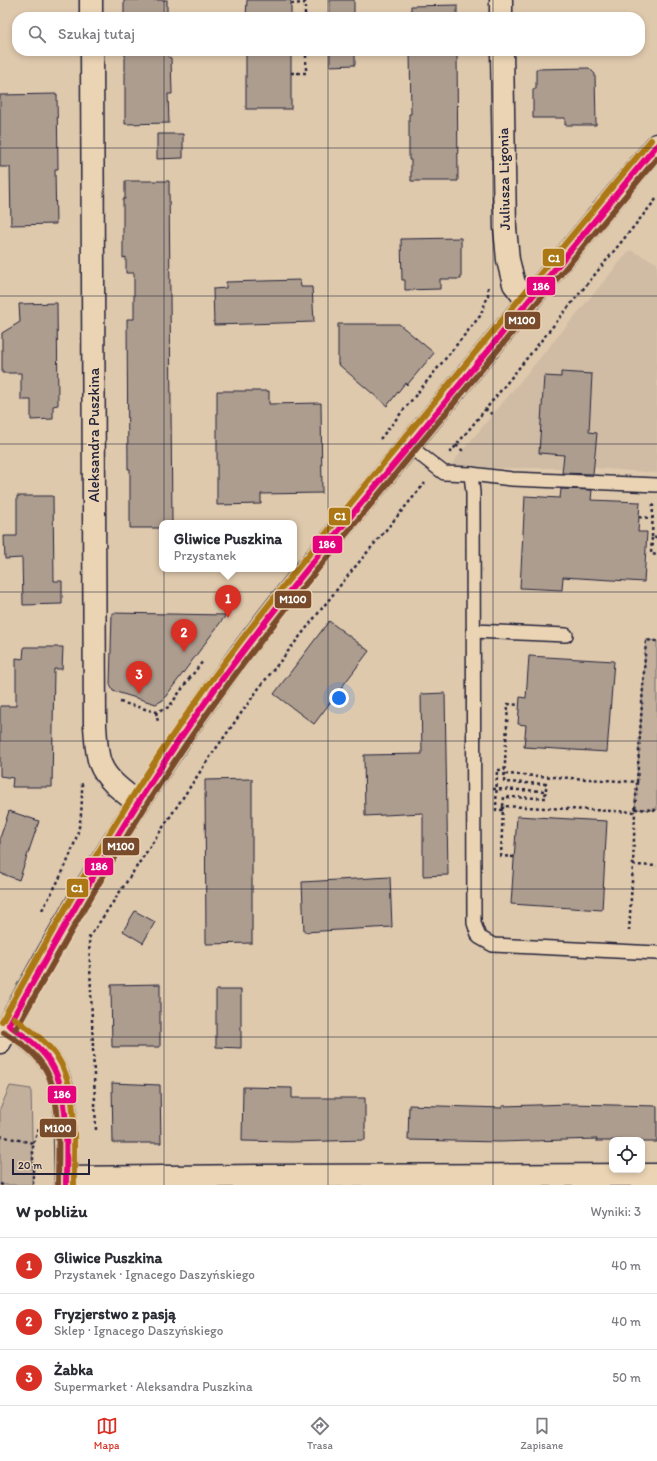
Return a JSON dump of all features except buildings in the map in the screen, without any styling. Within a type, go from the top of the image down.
[{"type":"street","points":[[91,0],[92,12]]},
{"type":"street","points":[[501,0],[501,12]]},
{"type":"street","name":"Aleksandra Puszkina","points":[[92,56],[95,726],[99,762],[104,771],[117,786],[138,803]]},
{"type":"street","name":"Juliusza Ligonia","points":[[502,56],[505,228],[508,260],[514,284],[528,302]]},
{"type":"street","points":[[657,145],[262,625],[180,738],[138,803],[59,935],[5,1034],[30,1039],[50,1060],[60,1079],[63,1089],[65,1110],[66,1182],[657,1175]]},
{"type":"lane","points":[[409,446],[444,473],[471,474],[512,479],[657,485]]},
{"type":"lane","points":[[471,474],[473,493],[474,923],[479,937],[493,945],[657,953]]},
{"type":"lane","points":[[473,631],[566,635]]},
{"type":"path","points":[[291,4],[305,2]]},
{"type":"path","points":[[291,73],[306,73],[306,56]]},
{"type":"path","points":[[509,379],[657,198]]},
{"type":"path","points":[[378,442],[480,316],[488,296],[488,281]]},
{"type":"path","points":[[485,409],[493,415]]},
{"type":"path","points":[[456,446],[463,451]]},
{"type":"path","points":[[653,499],[651,554],[657,555]]},
{"type":"path","points":[[639,517],[652,518]]},
{"type":"path","points":[[652,537],[657,538]]},
{"type":"path","points":[[651,545],[657,545]]},
{"type":"path","points":[[96,1130],[89,938],[210,757],[259,688],[350,573]]},
{"type":"path","points":[[629,936],[635,810],[646,640],[657,641]]},
{"type":"path","points":[[514,856],[501,856],[504,797],[546,798],[546,784],[504,782],[508,704],[519,705]]},
{"type":"path","points":[[156,712],[158,722]]},
{"type":"path","points":[[503,810],[496,810],[497,770],[505,772],[637,782]]},
{"type":"path","points":[[489,789],[546,791]]},
{"type":"path","points":[[503,806],[657,810]]},
{"type":"path","points":[[633,865],[657,866]]},
{"type":"path","points":[[33,1185],[32,1143],[39,1129]]},
{"type":"path","points":[[0,1136],[32,1143]]},
{"type":"shaded area","points":[[630,250],[657,263],[657,473],[594,468],[448,468]]},
{"type":"shaded area","points":[[646,640],[657,641],[657,810],[635,809]]},
{"type":"shaded area","points":[[10,1086],[31,1089],[33,1185],[0,1185],[0,1109]]},
{"type":"transit line","name":"C1","points":[[297,570],[651,140]]},
{"type":"transit line","name":"186","points":[[9,1025],[122,828],[171,751],[221,680],[324,548],[657,145]]},
{"type":"transit line","name":"M100","points":[[16,1029],[128,834],[177,758],[226,687],[328,556],[657,158]]},
{"type":"transit line","name":"C1","points":[[2,1021],[69,902],[139,785],[190,710],[240,642],[295,572]]},
{"type":"transit line","name":"C1","points":[[14,1018],[36,1034],[55,1054],[63,1067],[72,1099],[74,1117],[74,1185]]},
{"type":"transit line","name":"186","points":[[9,1025],[40,1049],[48,1059],[61,1087],[66,1120],[66,1185]]},
{"type":"transit line","name":"M100","points":[[4,1032],[20,1042],[34,1054],[49,1076],[56,1105],[58,1122],[58,1185]]},
{"type":"place","name":"Gliwice Puszkina","points":[[228,618]]},
{"type":"place","name":"Fryzjerstwo z pasją","points":[[184,652]]},
{"type":"place","name":"Żabka","points":[[139,694]]}]
